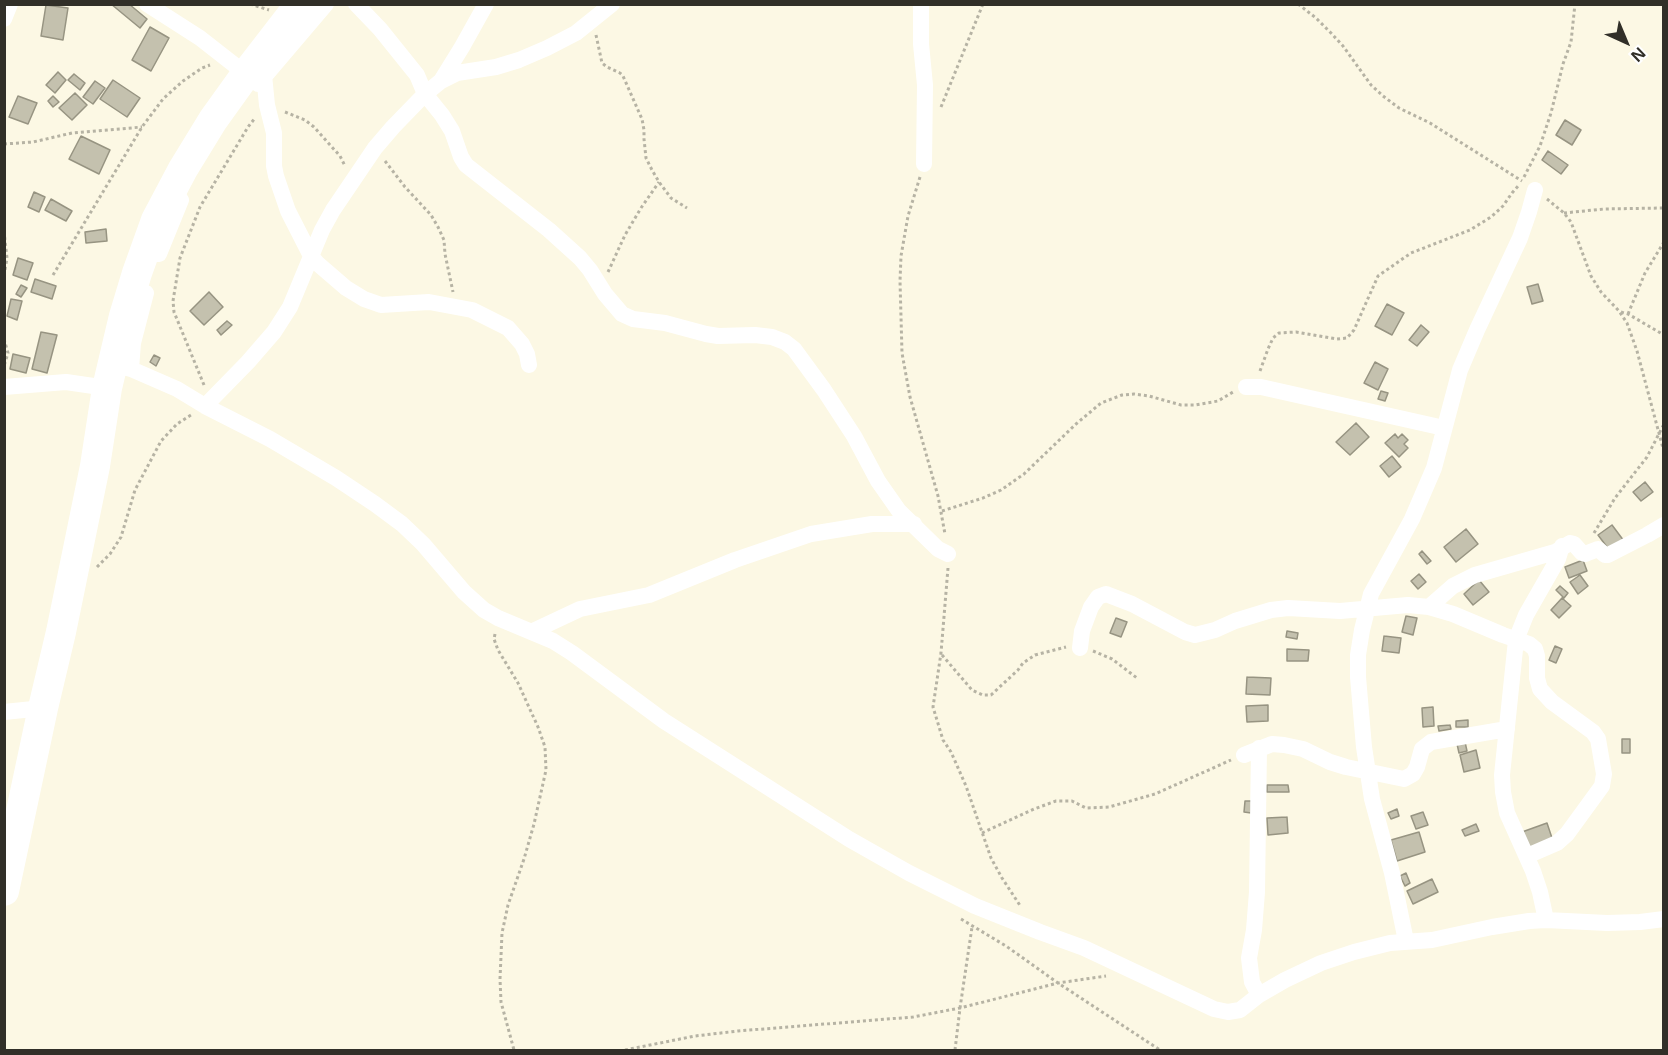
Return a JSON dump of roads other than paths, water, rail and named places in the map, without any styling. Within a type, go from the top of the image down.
[{"type":"highway","points":[[4,891],[116,374],[124,316],[137,273],[156,220],[195,149],[246,70],[300,4]]},
{"type":"street","points":[[4,19],[10,4]]},
{"type":"street","points":[[147,4],[246,70],[267,105],[274,133],[274,166],[288,211],[311,256],[328,274],[364,299],[381,304],[429,302],[472,310],[508,328],[522,344],[529,365]]},
{"type":"street","points":[[246,70],[326,4]]},
{"type":"street","points":[[356,4],[406,59],[417,75],[425,94],[452,131],[461,158],[466,165],[549,230],[580,258],[622,314],[633,319],[665,323],[712,335],[755,334],[772,337],[785,342],[794,349],[854,436],[878,481],[899,511],[938,549],[948,555]]},
{"type":"street","points":[[441,81],[486,4]]},
{"type":"street","points":[[208,403],[274,332],[290,307],[322,230],[351,182],[393,126],[425,94],[441,81],[457,73],[496,68],[547,48],[576,33],[612,4]]},
{"type":"street","points":[[921,4],[924,164]]},
{"type":"street","points":[[1406,941],[1392,873],[1372,799],[1358,677],[1358,655],[1367,609],[1376,586],[1412,519],[1434,468],[1460,370],[1520,238],[1529,212],[1528,186]]},
{"type":"street","points":[[4,387],[66,382],[116,374],[177,390],[208,403],[375,504],[402,524],[423,544],[474,602],[498,618],[553,641],[572,653],[664,721],[849,840],[966,902],[1102,956],[1214,1009],[1228,1012],[1240,1010],[1259,995],[1321,963],[1354,952],[1406,941],[1432,940],[1510,923],[1546,920],[1622,923],[1664,919]]},
{"type":"street","points":[[1250,387],[1344,405],[1444,428]]},
{"type":"street","points":[[531,632],[580,609],[649,595],[735,560],[811,534],[865,524],[914,524]]},
{"type":"street","points":[[1429,607],[1443,593],[1475,575],[1555,552],[1567,543],[1574,544],[1585,554],[1598,549],[1608,555],[1664,525]]},
{"type":"street","points":[[1546,920],[1540,892],[1527,856],[1510,822],[1503,792],[1502,775],[1516,640],[1526,615],[1563,546]]},
{"type":"street","points":[[1080,648],[1082,631],[1091,607],[1098,597],[1106,594],[1195,635],[1271,610],[1288,608],[1367,609],[1408,604],[1429,607],[1473,621],[1529,644],[1535,649],[1538,684],[1544,695],[1567,715],[1593,732],[1598,739],[1604,774],[1602,786],[1567,834],[1557,843],[1527,856]]},
{"type":"street","points":[[4,712],[43,708]]},
{"type":"street","points":[[1259,995],[1252,982],[1249,958],[1257,892],[1252,751],[1272,744],[1303,749],[1330,762],[1404,779],[1413,774],[1422,749],[1431,742],[1507,729]]}]
